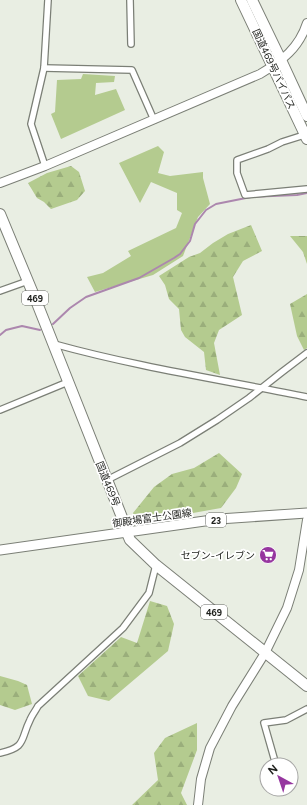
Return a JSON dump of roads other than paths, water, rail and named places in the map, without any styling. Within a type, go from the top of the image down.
[{"type":"highway","name":"国道469号バイパス","points":[[241,0],[306,136]]},
{"type":"highway","name":"国道469号バイパス","points":[[252,0],[282,60],[307,116]]},
{"type":"highway","name":"国道469号","points":[[0,214],[54,344],[130,540],[156,565],[307,686]]},
{"type":"main road","name":"御殿場富士公園線","points":[[0,550],[219,519],[307,513]]},
{"type":"street","points":[[45,166],[31,124],[44,68],[48,0]]},
{"type":"street","points":[[130,0],[131,44]]},
{"type":"street","points":[[0,183],[45,166],[260,74],[273,67],[290,52],[301,38],[307,23]]},
{"type":"street","points":[[44,68],[132,70],[154,120]]},
{"type":"street","points":[[306,136],[282,142],[268,149],[237,160],[237,173],[245,194],[307,189]]},
{"type":"street","points":[[0,291],[28,281]]},
{"type":"street","points":[[54,344],[85,353],[126,362],[307,397]]},
{"type":"street","points":[[107,480],[180,443],[224,416],[307,353]]},
{"type":"street","points":[[0,410],[68,382]]},
{"type":"street","points":[[198,805],[201,778],[210,748],[232,706],[265,653],[287,608],[299,570],[307,520]]},
{"type":"street","points":[[0,753],[12,750],[22,743],[30,720],[38,706],[123,628],[149,593],[156,565]]},
{"type":"street","points":[[274,757],[264,723],[286,720],[307,709]]},
{"type":"waterway","points":[[53,324],[70,308],[86,297],[139,278],[180,254],[190,241],[195,224],[206,210],[216,204],[251,197],[297,195],[307,193]]},
{"type":"waterway","points":[[0,335],[6,330],[22,326],[40,330]]},
{"type":"place","name":"セブン-イレブン","points":[[268,555]]}]
